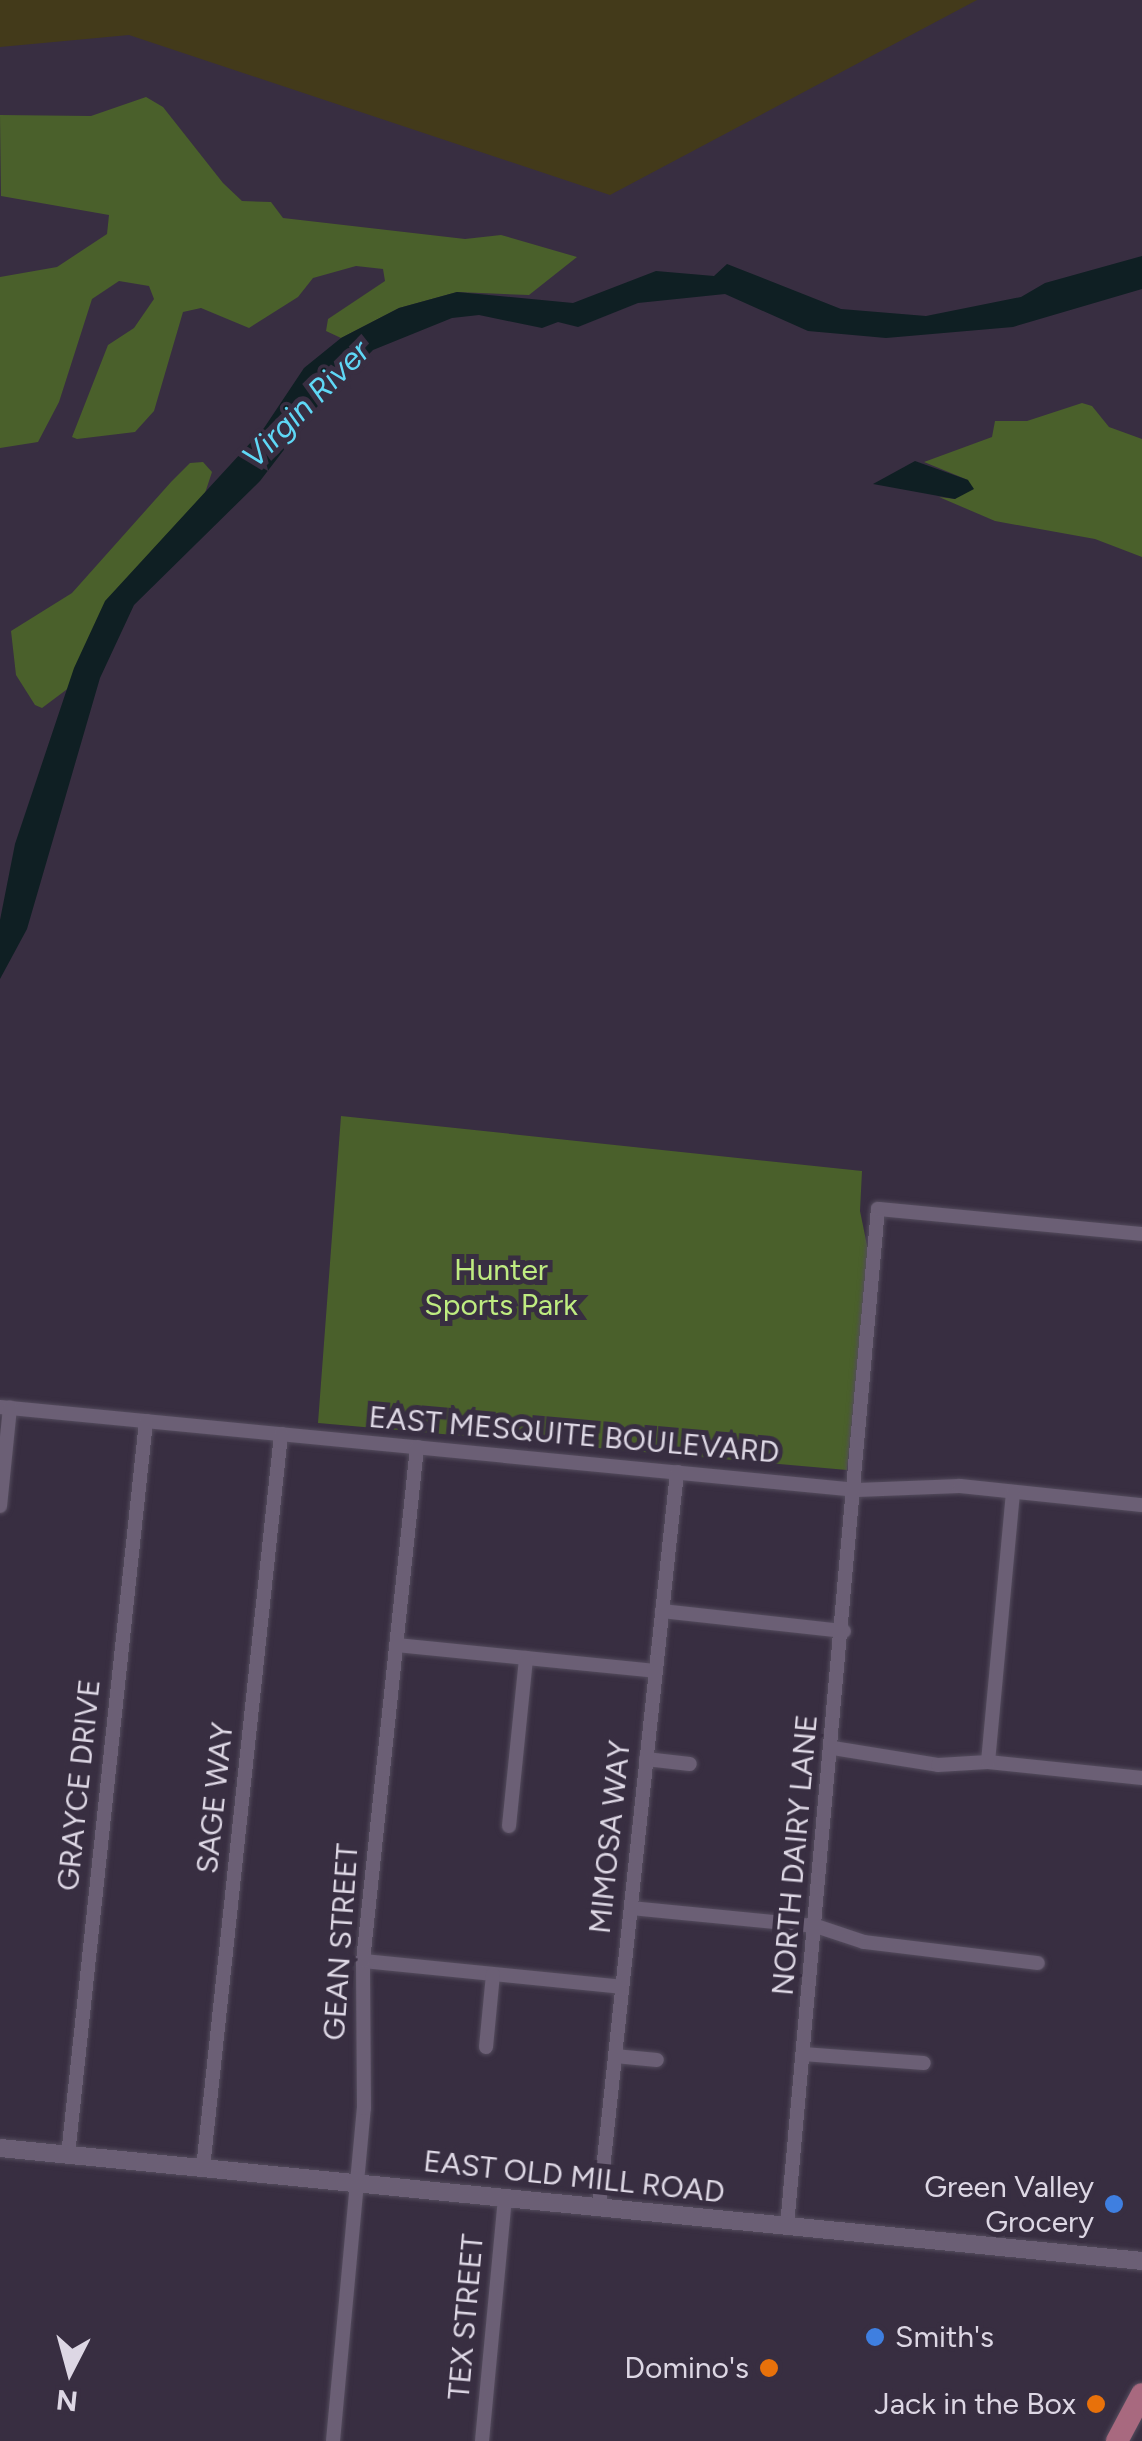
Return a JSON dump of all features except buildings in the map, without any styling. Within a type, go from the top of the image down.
[{"type":"main road","points":[[1116,2441],[1142,2394]]},
{"type":"street","name":"NORTH DAIRY LANE","points":[[787,2226],[858,1490],[878,1208],[1142,1234]]},
{"type":"street","name":"EAST MESQUITE BOULEVARD","points":[[5,1408],[858,1490],[1013,1492],[1142,1505]]},
{"type":"street","points":[[0,1506],[5,1408]]},
{"type":"street","name":"GRAYCE DRIVE","points":[[68,2155],[146,1421]]},
{"type":"street","name":"SAGE WAY","points":[[203,2168],[281,1434]]},
{"type":"street","name":"GEAN STREET","points":[[333,2441],[358,2184],[363,1962],[417,1447]]},
{"type":"street","name":"MIMOSA WAY","points":[[598,2208],[677,1472]]},
{"type":"street","points":[[988,1762],[1013,1492]]},
{"type":"street","points":[[662,1612],[844,1631]]},
{"type":"street","points":[[396,1645],[656,1671]]},
{"type":"street","points":[[509,1826],[526,1658]]},
{"type":"street","points":[[833,1748],[938,1765],[988,1762],[1142,1778]]},
{"type":"street","points":[[646,1759],[690,1764]]},
{"type":"street","points":[[630,1908],[816,1926],[864,1942],[1038,1963]]},
{"type":"street","points":[[363,1962],[622,1988]]},
{"type":"street","points":[[486,2047],[493,1974]]},
{"type":"street","points":[[804,2054],[924,2063]]},
{"type":"street","points":[[615,2056],[657,2060]]},
{"type":"street","name":"EAST OLD MILL ROAD","points":[[0,2148],[1142,2262]]},
{"type":"street","name":"TEX STREET","points":[[482,2441],[505,2198]]},
{"type":"green space","points":[[146,97],[163,107],[242,201],[271,202],[283,218],[465,239],[501,235],[577,257],[529,295],[457,292],[399,308],[341,338],[326,331],[328,319],[385,281],[383,269],[356,266],[313,278],[298,297],[249,328],[201,308],[183,312],[154,411],[135,432],[77,439],[72,437],[108,345],[134,328],[154,299],[149,286],[119,281],[92,299],[59,402],[38,442],[0,448],[0,277],[57,267],[107,234],[109,215],[1,196],[0,115],[91,116]]},
{"type":"green space","points":[[1082,403],[1092,406],[1109,427],[1142,439],[1142,557],[1095,539],[995,521],[939,497],[955,499],[968,480],[924,462],[992,437],[995,421],[1027,421]]},
{"type":"green space","points":[[203,462],[212,472],[205,493],[146,557],[86,646],[70,687],[42,708],[35,705],[16,675],[11,631],[72,593],[190,463]]},
{"type":"green space","name":"Hunter Sports Park","points":[[341,1116],[862,1171],[860,1211],[869,1255],[847,1470],[318,1423]]},
{"type":"sand","points":[[0,0],[977,0],[610,195],[129,35],[0,47]]},
{"type":"water","name":"Virgin River","points":[[1142,256],[1142,289],[1013,327],[886,338],[808,331],[725,294],[638,303],[578,327],[558,322],[542,328],[479,315],[452,318],[373,350],[316,408],[260,481],[134,605],[100,678],[27,929],[0,979],[0,920],[15,844],[74,668],[105,601],[264,428],[304,368],[341,338],[399,308],[457,292],[573,303],[656,271],[714,276],[727,264],[841,309],[926,316],[1021,297],[1045,283]]},
{"type":"water","points":[[915,461],[968,480],[974,489],[955,499],[873,484]]},
{"type":"place","name":"Green Valley Grocery","points":[[1114,2204]]},
{"type":"place","name":"Smith's","points":[[875,2337]]},
{"type":"place","name":"Domino's","points":[[769,2368]]},
{"type":"place","name":"Jack in the Box","points":[[1096,2404]]}]
